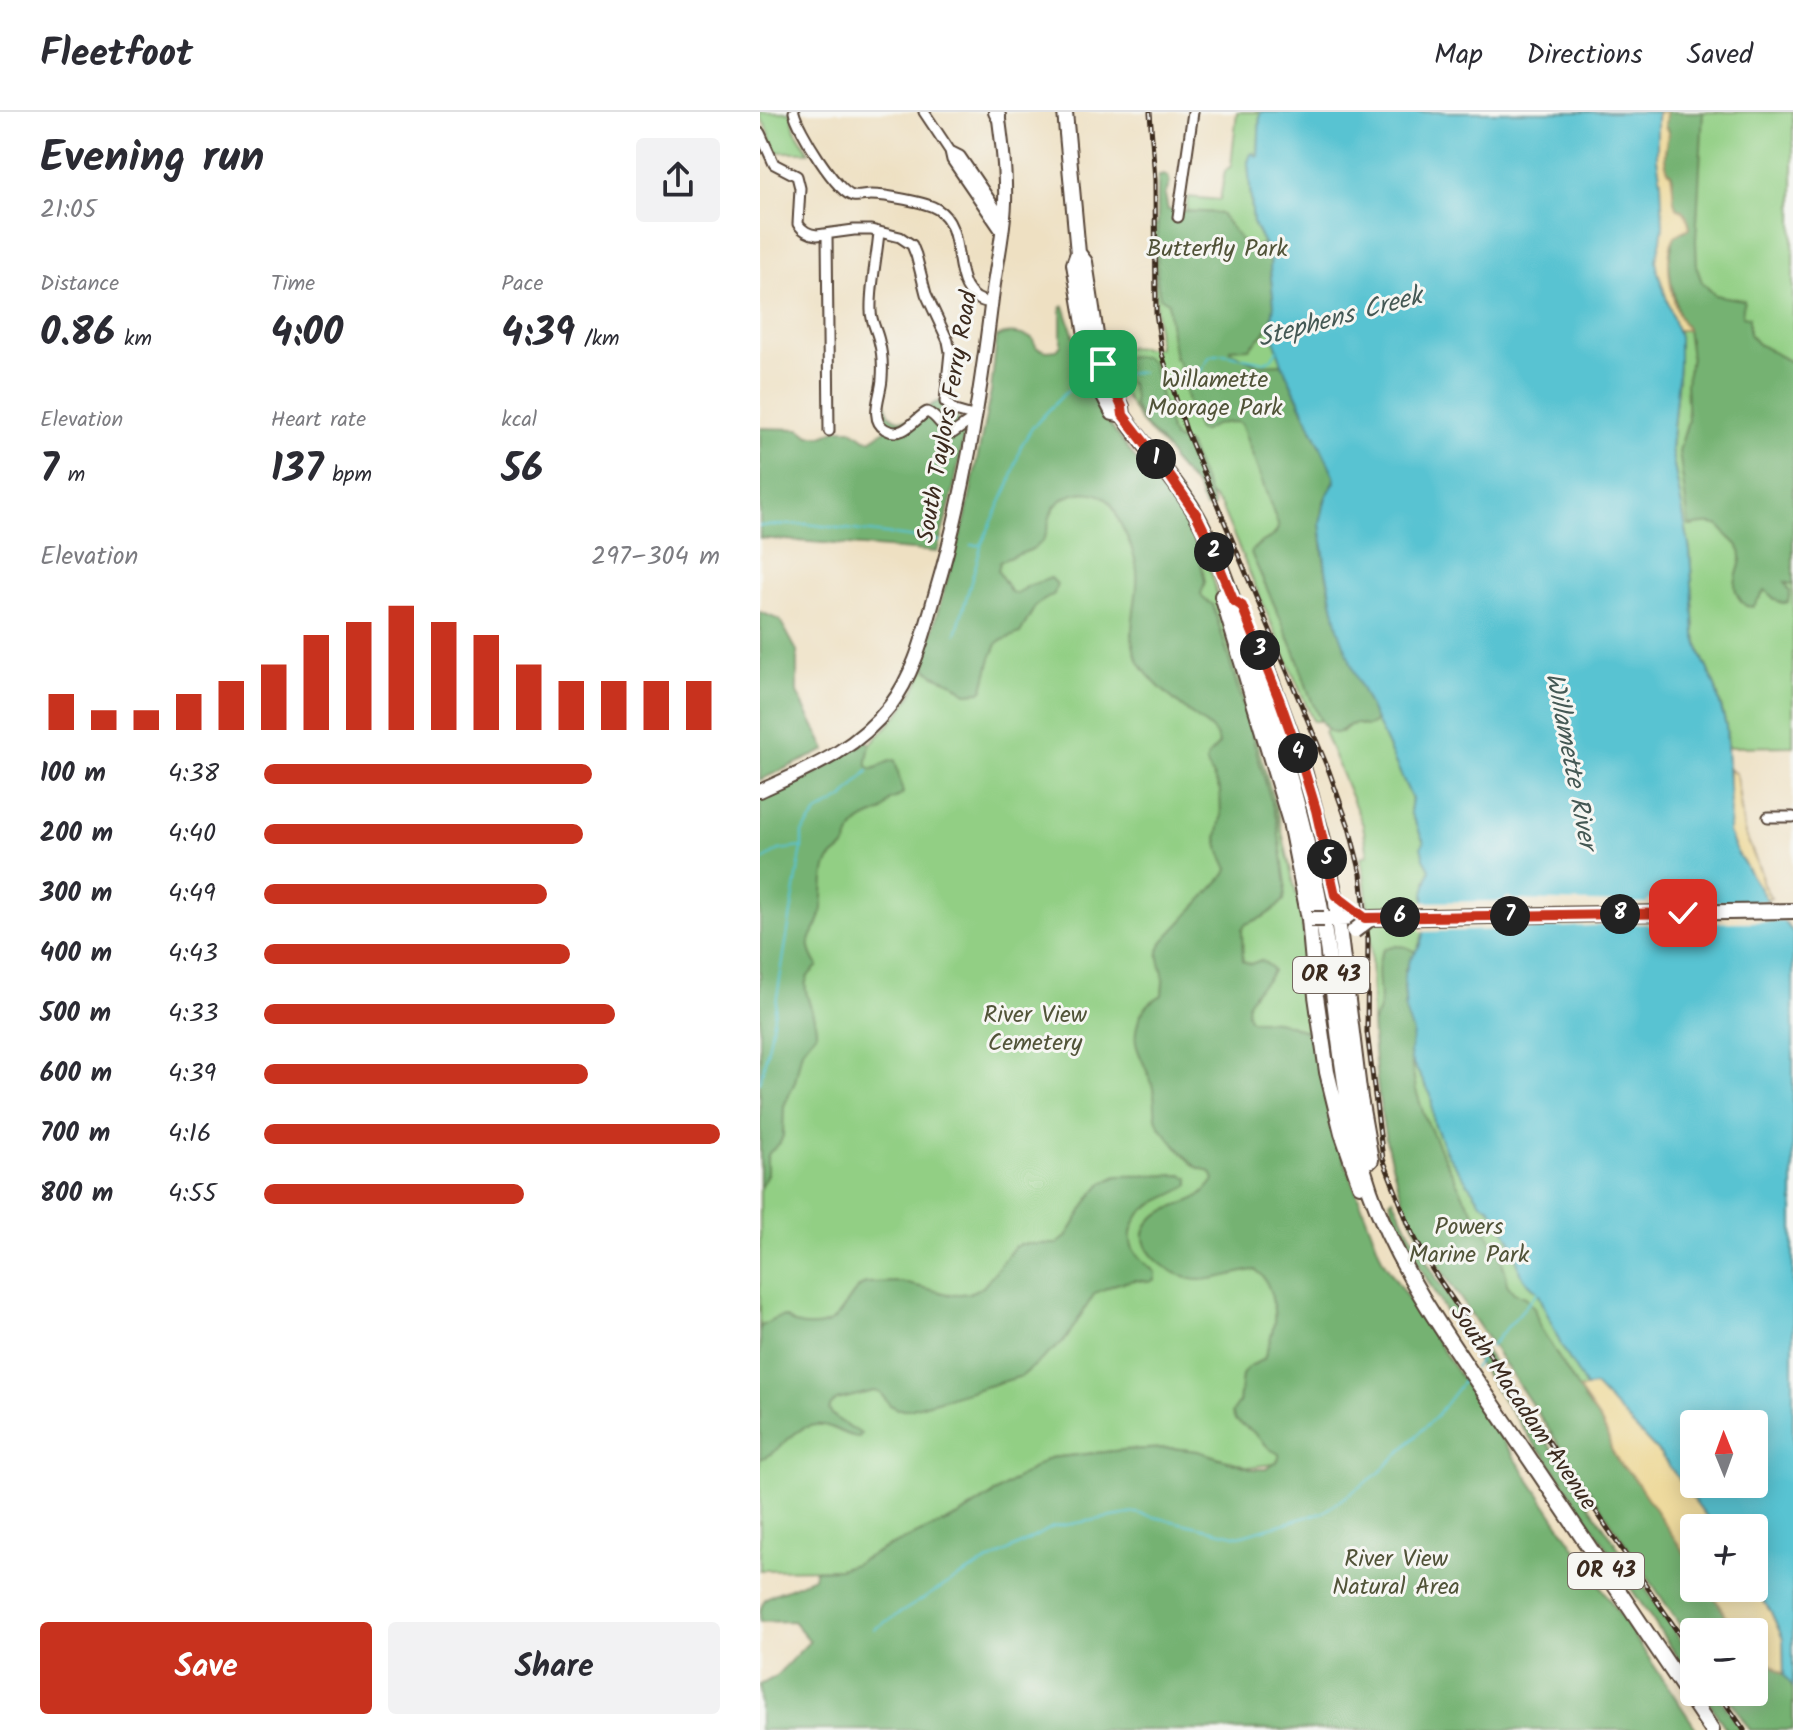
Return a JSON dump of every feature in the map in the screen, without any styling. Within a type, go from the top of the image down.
[{"type":"main road","name":"South Macadam Avenue","points":[[1065,112],[1078,253],[1085,262],[1094,350],[1123,415],[1196,514],[1233,600],[1280,742],[1313,863],[1346,1088],[1369,1187],[1387,1234],[1448,1337],[1712,1730]]},
{"type":"main road","name":"South Taylors Ferry Road","points":[[760,791],[851,745],[883,714],[905,682],[921,643],[955,525],[976,417],[1002,226],[1005,175],[997,113]]},
{"type":"main road","points":[[1217,560],[1216,574],[1237,651],[1290,822],[1310,919],[1316,996],[1327,1072],[1338,1118],[1368,1207],[1387,1234]]},
{"type":"main road","points":[[1233,600],[1242,606],[1313,797],[1335,895],[1368,1148],[1387,1234]]},
{"type":"main road","points":[[1335,895],[1368,918]]},
{"type":"main road","points":[[1310,919],[1793,911]]},
{"type":"main road","points":[[1343,952],[1348,937],[1368,918]]},
{"type":"street","points":[[794,112],[810,146],[847,194],[889,196],[939,210],[951,227],[965,287],[974,298],[992,303]]},
{"type":"street","points":[[924,112],[950,151],[960,156],[1002,226]]},
{"type":"street","points":[[1178,217],[1193,112]]},
{"type":"street","points":[[760,133],[771,160],[797,176],[800,193],[798,224],[801,229],[811,234],[854,230],[879,232],[905,239],[914,249],[924,287],[950,347],[945,402],[955,411],[976,417]]},
{"type":"street","points":[[879,232],[871,311],[881,354],[878,419],[884,428],[897,431],[917,422],[921,414],[927,412],[947,431],[955,433],[976,417]]},
{"type":"street","points":[[827,234],[829,431]]},
{"type":"street","points":[[1768,817],[1793,817]]},
{"type":"green space","points":[[760,112],[791,112],[795,130],[809,152],[772,152],[769,131]]},
{"type":"green space","name":"Butterfly Park","points":[[1237,112],[1260,112],[1258,157],[1251,154],[1248,162],[1253,223],[1271,257],[1272,321],[1276,345],[1307,419],[1357,679],[1412,799],[1410,812],[1424,842],[1431,869],[1426,882],[1425,929],[1416,953],[1411,1060],[1431,1095],[1434,1123],[1446,1152],[1481,1202],[1499,1219],[1514,1247],[1520,1273],[1538,1292],[1561,1345],[1609,1424],[1680,1561],[1680,1602],[1729,1602],[1740,1618],[1681,1618],[1668,1603],[1372,1023],[1370,940],[1361,857],[1368,855],[1363,825],[1324,732],[1327,729],[1342,732],[1350,725],[1375,721],[1313,721],[1221,506],[1142,424],[1119,386],[1106,347],[1158,348],[1152,225],[1184,224],[1188,197],[1220,200],[1225,171],[1231,166]]},
{"type":"green space","points":[[1657,112],[1793,112],[1793,746],[1728,747],[1721,706],[1695,634],[1690,551],[1671,449],[1679,337],[1656,260]]},
{"type":"green space","points":[[1666,112],[1703,112],[1696,241],[1697,268],[1702,282],[1715,295],[1744,300],[1742,316],[1749,317],[1749,334],[1758,344],[1793,363],[1793,585],[1785,582],[1790,592],[1788,602],[1784,603],[1775,600],[1765,590],[1753,607],[1746,606],[1735,590],[1741,561],[1738,546],[1717,525],[1689,526],[1679,451],[1688,421],[1686,384],[1691,357],[1687,329],[1679,316],[1671,282],[1669,261],[1674,237],[1685,231],[1673,202],[1672,175],[1667,170],[1665,159],[1669,131],[1665,126]]},
{"type":"green space","name":"Willamette Moorage Park","points":[[1168,176],[1170,183],[1165,195],[1168,210],[1220,213],[1243,243],[1251,248],[1265,243],[1271,257],[1272,321],[1249,348],[1230,349],[1259,365],[1282,364],[1332,469],[1335,481],[1323,504],[1321,517],[1323,552],[1343,639],[1376,721],[1369,726],[1354,724],[1335,733],[1322,723],[1291,642],[1251,553],[1275,534],[1278,525],[1241,424],[1221,424],[1202,432],[1198,430],[1190,409],[1179,363],[1175,358],[1168,302],[1160,297],[1157,280],[1158,179]]},
{"type":"green space","name":"River View Natural Area","points":[[1064,306],[1093,394],[1107,421],[1170,499],[1187,525],[1199,552],[1205,582],[1201,594],[1213,605],[1277,821],[1286,884],[1284,900],[1242,929],[1243,961],[1251,964],[1261,960],[1273,971],[1251,998],[1247,1008],[1249,1018],[1253,1021],[1277,1021],[1314,1035],[1332,1128],[1383,1261],[1697,1730],[760,1730],[760,1685],[775,1677],[810,1641],[793,1621],[760,1622],[762,1606],[771,1595],[813,1577],[815,1570],[839,1569],[854,1564],[959,1516],[1049,1458],[1171,1448],[1198,1451],[1253,1469],[1266,1469],[1279,1458],[1279,1454],[1235,1420],[1232,1413],[1239,1403],[1242,1375],[1248,1367],[1264,1359],[1271,1336],[1273,1305],[1269,1288],[1261,1274],[1255,1270],[1206,1280],[1189,1279],[1157,1260],[1144,1241],[1145,1230],[1151,1220],[1199,1196],[1214,1180],[1209,1171],[1199,1168],[1187,1158],[1159,1125],[1153,1088],[1137,1047],[1136,1031],[1144,1010],[1162,995],[1163,976],[1159,955],[1163,941],[1228,869],[1217,838],[1221,817],[1220,791],[1206,763],[1219,744],[1218,739],[1156,683],[1139,662],[1132,640],[1136,564],[1110,503],[1101,496],[1089,493],[1065,498],[1054,507],[1046,535],[1039,544],[1000,562],[998,571],[1011,592],[1017,594],[1028,586],[1051,578],[1057,584],[1054,594],[1036,605],[1020,633],[998,642],[980,692],[966,693],[927,669],[926,659],[936,617],[965,520],[991,391],[997,337],[1019,334],[1032,338],[1037,348],[1057,350],[1061,345],[1061,308]]},
{"type":"green space","points":[[1119,356],[1145,357],[1152,363],[1170,431],[1175,439],[1188,444],[1213,508],[1205,508],[1197,488],[1145,426],[1133,404],[1131,384],[1117,370],[1115,362]]},
{"type":"green space","points":[[942,401],[959,421],[964,436],[937,552],[760,538],[760,428],[800,429],[809,436],[851,429],[870,440],[888,428],[880,413],[882,403],[886,404],[892,417],[905,420],[919,416]]},
{"type":"green space","name":"River View Cemetery","points":[[1100,416],[1186,523],[1212,575],[1231,654],[1278,815],[1300,910],[1304,935],[1304,975],[1319,1070],[1333,1126],[1381,1263],[1282,1463],[1249,1467],[1198,1451],[1171,1448],[1049,1458],[959,1516],[854,1564],[839,1569],[760,1570],[760,803],[857,755],[902,710],[923,673],[932,647]]},
{"type":"green space","points":[[760,612],[780,620],[797,651],[797,693],[826,750],[760,780]]},
{"type":"green space","points":[[867,741],[870,743],[867,766],[872,769],[895,760],[903,793],[890,800],[883,811],[855,826],[847,843],[827,865],[821,914],[810,943],[818,966],[806,981],[816,1033],[802,1050],[795,1082],[784,1106],[783,1136],[769,1153],[767,1174],[760,1190],[760,799],[819,772]]},
{"type":"green space","name":"Powers Marine Park","points":[[1402,946],[1416,953],[1405,969],[1404,987],[1406,1013],[1414,1033],[1410,1053],[1416,1090],[1440,1150],[1499,1252],[1507,1284],[1514,1293],[1526,1297],[1534,1308],[1540,1327],[1601,1422],[1621,1466],[1631,1474],[1680,1546],[1680,1602],[1717,1602],[1727,1618],[1680,1618],[1680,1625],[1422,1241],[1399,1188],[1380,1108],[1372,1023],[1379,1006],[1378,968],[1384,949]]},
{"type":"green space","points":[[1182,1175],[1189,1178],[1189,1185],[1144,1210],[1132,1228],[1133,1248],[1155,1272],[1155,1279],[1116,1284],[1095,1293],[1066,1339],[1022,1376],[909,1409],[890,1405],[880,1393],[874,1391],[837,1400],[829,1410],[861,1434],[859,1437],[815,1425],[800,1430],[760,1459],[760,1327],[781,1317],[802,1326],[826,1324],[866,1283],[901,1282],[952,1295],[969,1293],[983,1287],[1014,1247],[1020,1244],[1057,1244],[1066,1237],[1101,1184],[1117,1176]]},
{"type":"green space","name":"Powers Marine Park","points":[[1393,1198],[1437,1279],[1680,1639],[1680,1660],[1544,1454],[1457,1331],[1404,1236],[1390,1201]]},
{"type":"green space","points":[[1768,1662],[1791,1684],[1793,1730],[1750,1730],[1734,1706],[1768,1706]]},
{"type":"green space","points":[[1711,1706],[1726,1706],[1742,1730],[1727,1730]]},
{"type":"sand","points":[[1658,112],[1666,112],[1665,126],[1669,134],[1665,160],[1671,174],[1675,204],[1686,215],[1690,228],[1675,236],[1669,255],[1673,296],[1687,330],[1678,330],[1679,365],[1671,449],[1690,551],[1695,634],[1726,726],[1703,673],[1651,431]]},
{"type":"sand","points":[[1729,769],[1736,774],[1744,831],[1762,883],[1771,898],[1766,899],[1735,849],[1729,832]]},
{"type":"sand","points":[[1595,1385],[1661,1455],[1680,1481],[1680,1498],[1693,1498],[1705,1514],[1680,1514],[1680,1546],[1631,1474],[1621,1466],[1601,1422],[1579,1390]]},
{"type":"sand","points":[[1717,1602],[1764,1602],[1783,1639],[1784,1675],[1768,1662],[1768,1618],[1727,1618]]},
{"type":"water","name":"Willamette River","points":[[1260,112],[1657,112],[1657,159],[1663,225],[1656,260],[1679,337],[1671,449],[1690,551],[1695,634],[1726,726],[1729,832],[1735,849],[1766,899],[1793,932],[1793,1687],[1784,1675],[1783,1639],[1764,1602],[1768,1602],[1768,1514],[1705,1514],[1693,1498],[1768,1498],[1768,1410],[1680,1410],[1680,1481],[1661,1455],[1595,1386],[1586,1387],[1561,1345],[1538,1292],[1520,1273],[1514,1247],[1499,1219],[1481,1202],[1446,1152],[1434,1123],[1431,1095],[1411,1060],[1413,1033],[1406,1013],[1404,977],[1425,929],[1424,893],[1430,869],[1421,847],[1424,842],[1410,812],[1412,799],[1357,679],[1338,628],[1320,523],[1326,497],[1335,482],[1334,475],[1276,345],[1272,321],[1271,257],[1253,223],[1248,162],[1251,154],[1256,156]]},
{"type":"pier","points":[[1508,897],[1514,900],[1623,903],[1646,903],[1651,899],[1657,903],[1773,901],[1790,921],[1657,924],[1652,927],[1623,924],[1514,930],[1509,933],[1504,930],[1420,932],[1421,902],[1503,901]]},
{"type":"waterway","name":"Stephens Creek","points":[[1189,371],[1201,371],[1210,356],[1223,354],[1265,362],[1277,350]]},
{"type":"waterway","name":"Stephens Creek","points":[[1123,374],[1142,372]]},
{"type":"waterway","name":"Stephens Creek","points":[[971,545],[981,545],[1010,483],[1021,446],[1032,428],[1080,381]]},
{"type":"waterway","name":"Stephens Creek","points":[[760,526],[807,524],[940,541]]},
{"type":"waterway","points":[[956,634],[981,547]]},
{"type":"waterway","points":[[760,862],[779,850],[802,847],[802,833],[817,813],[843,798],[868,771]]},
{"type":"waterway","points":[[760,1083],[802,847]]},
{"type":"waterway","points":[[1490,1347],[1538,1292]]},
{"type":"waterway","points":[[1474,1368],[1484,1355]]},
{"type":"waterway","points":[[874,1629],[957,1578],[1053,1527],[1136,1513],[1239,1536],[1324,1512],[1379,1473],[1437,1415],[1467,1376]]},
{"type":"railway","points":[[1150,112],[1155,180],[1156,313],[1162,354],[1186,430],[1329,771],[1349,827],[1361,874],[1368,939],[1367,1032],[1383,1159],[1412,1233],[1432,1269],[1680,1635]]},
{"type":"railway","points":[[1728,1706],[1744,1730]]},
{"type":"route","points":[[1103,364],[1123,415],[1196,514],[1233,600],[1242,606],[1303,767],[1335,895],[1365,918],[1683,913]]}]
